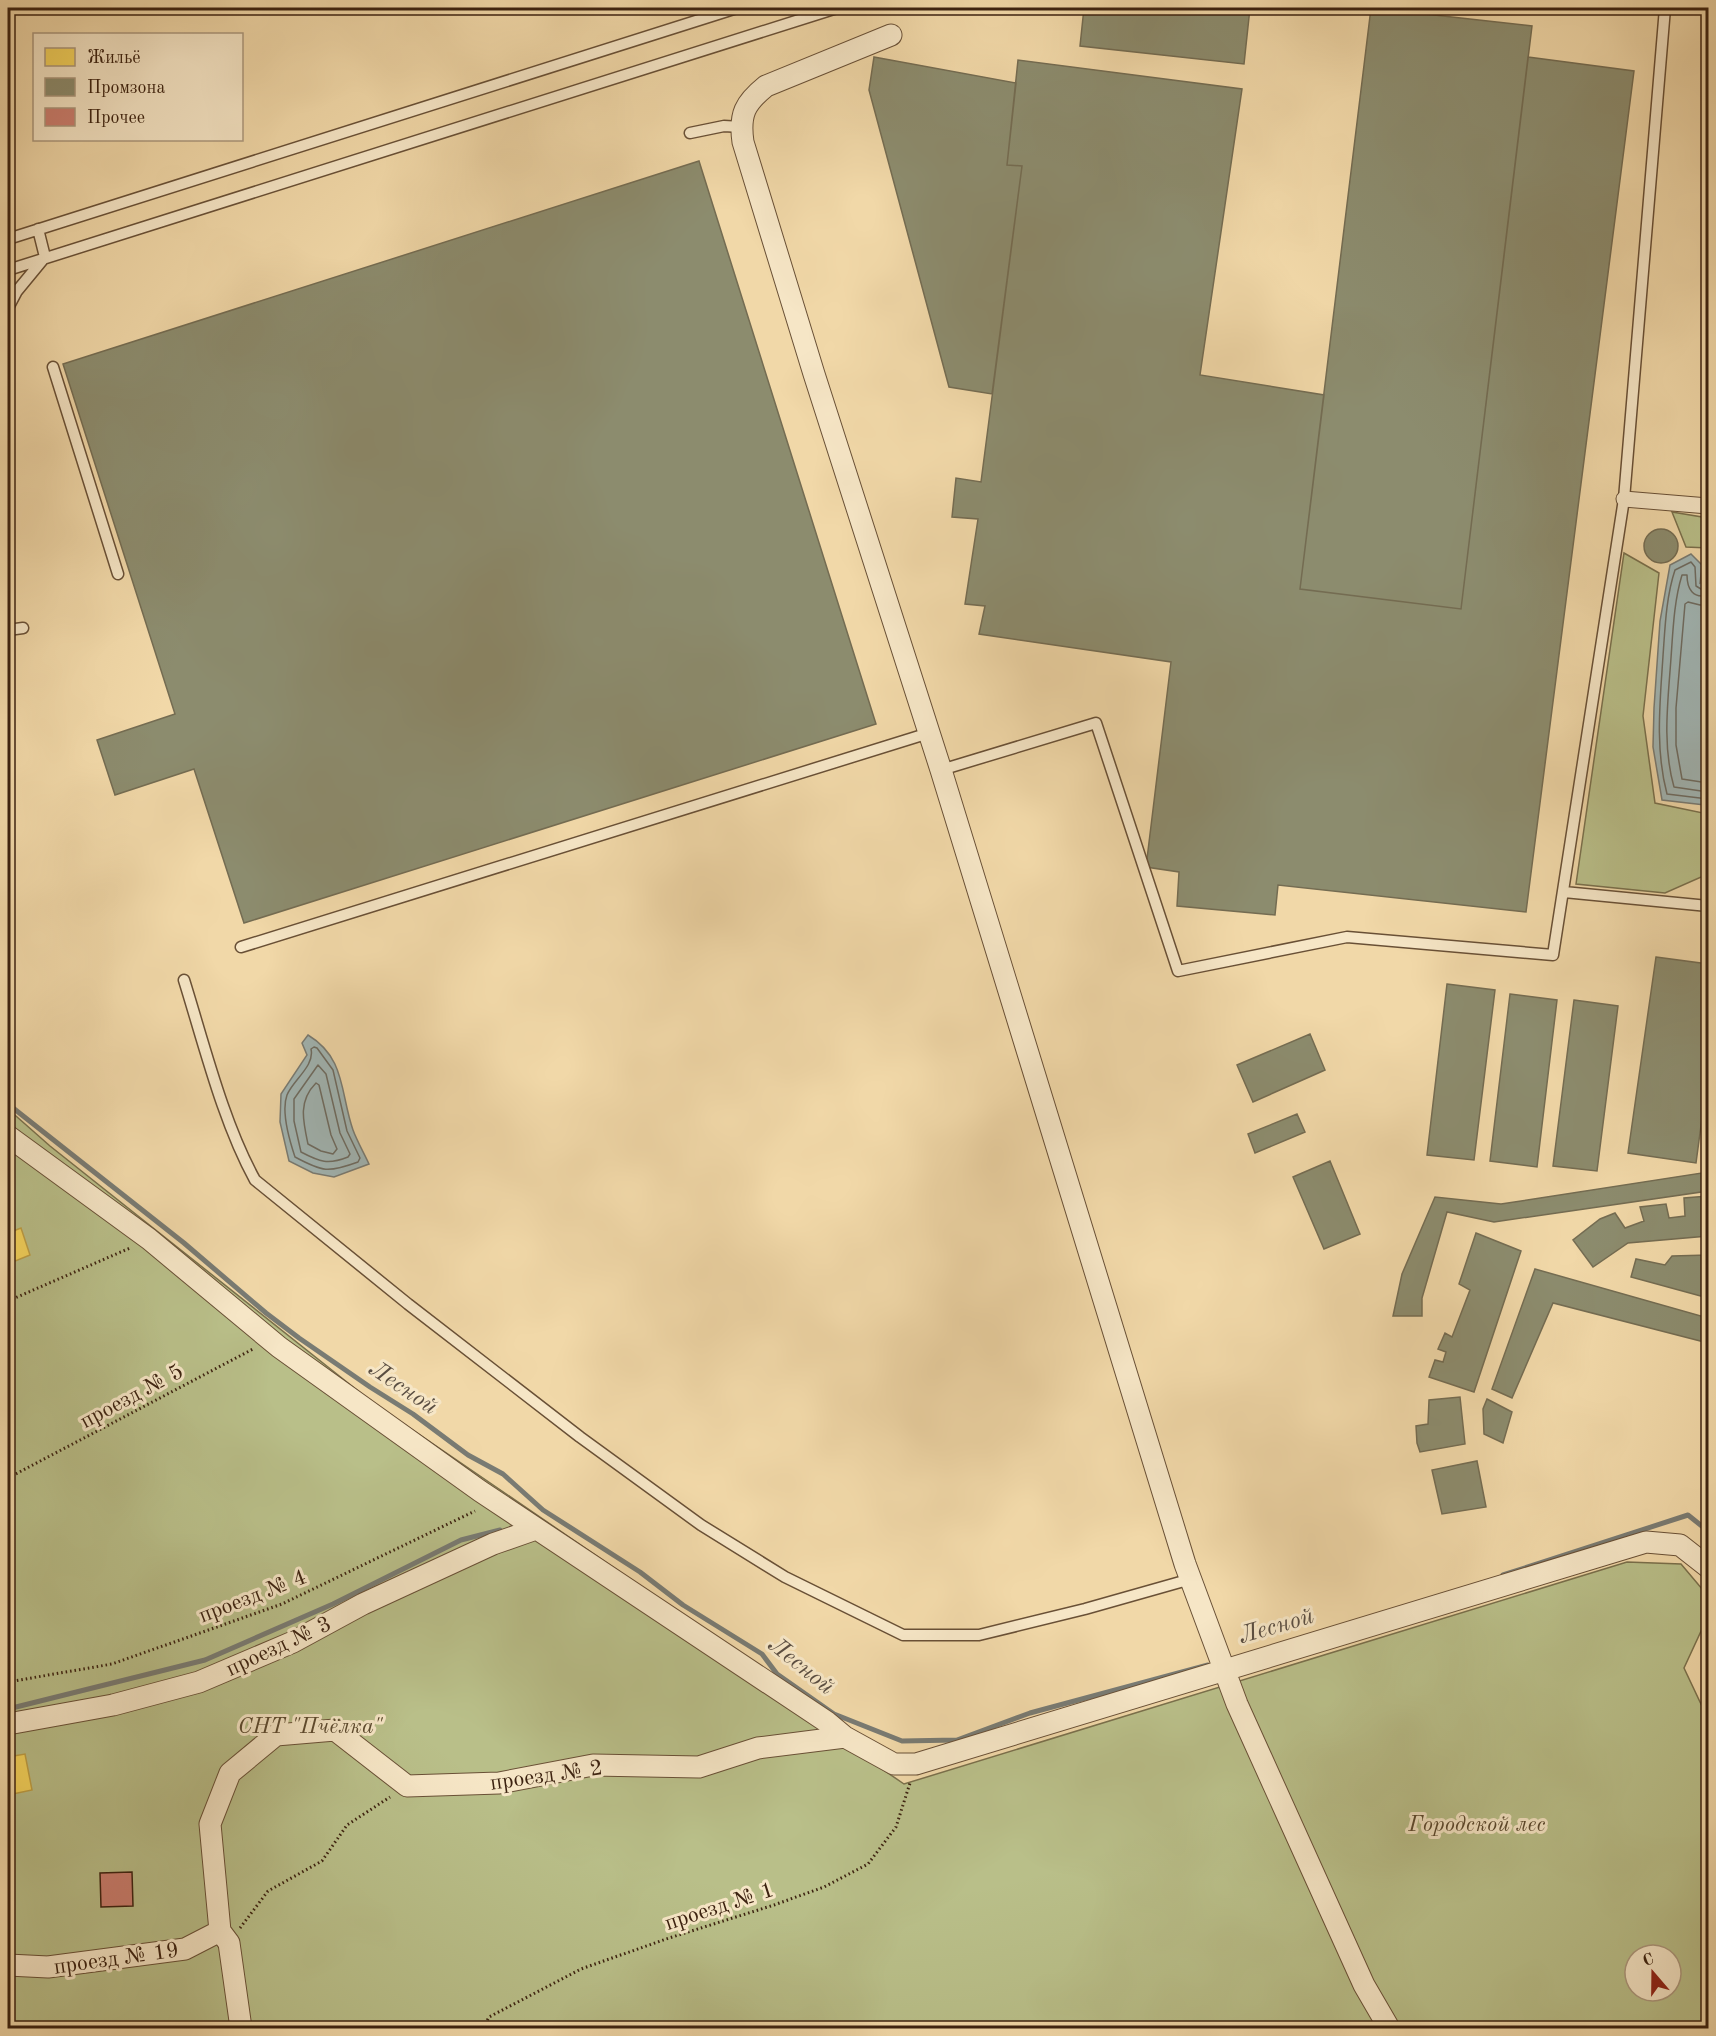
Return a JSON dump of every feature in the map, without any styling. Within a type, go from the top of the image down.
[{"type":"street","points":[[891,34],[766,86],[753,96],[743,112],[741,127],[743,142],[807,352],[941,770],[1191,1579],[1237,1704],[1364,1985],[1389,2028]]},
{"type":"street","points":[[1624,499],[1708,507]]},
{"type":"street","points":[[8,1136],[149,1239],[270,1340],[496,1502],[827,1722],[845,1737],[894,1764],[916,1764],[1646,1542],[1680,1545],[1708,1567]]},
{"type":"street","name":"проезд № 3","points":[[8,1724],[113,1704],[199,1682],[293,1642],[363,1604],[493,1544],[536,1529]]},
{"type":"street","points":[[241,2028],[225,1937],[210,1824],[230,1773],[276,1735],[336,1730],[406,1786]]},
{"type":"street","name":"проезд № 2","points":[[406,1786],[499,1783],[593,1765],[699,1767],[758,1748],[845,1737]]},
{"type":"street","name":"проезд № 19","points":[[8,1965],[48,1967],[185,1949],[225,1937]]},
{"type":"lane","points":[[8,239],[737,8]]},
{"type":"lane","points":[[8,270],[837,8]]},
{"type":"lane","points":[[941,770],[1095,723],[1178,971],[1347,937],[1553,956],[1624,499],[1665,8]]},
{"type":"lane","points":[[1684,8],[1708,8]]},
{"type":"lane","points":[[690,133],[724,126],[741,127]]},
{"type":"lane","points":[[38,229],[45,257]]},
{"type":"lane","points":[[8,308],[17,291],[45,257]]},
{"type":"lane","points":[[52,367],[118,574]]},
{"type":"lane","points":[[8,630],[23,628]]},
{"type":"lane","points":[[242,947],[929,733]]},
{"type":"lane","points":[[1564,892],[1708,906]]},
{"type":"lane","points":[[184,980],[220,1095],[245,1163],[255,1180],[408,1304],[580,1437],[701,1525],[785,1577],[903,1635],[979,1635],[1191,1579]]},
{"type":"path","points":[[8,1301],[149,1239]]},
{"type":"path","name":"проезд № 5","points":[[8,1478],[270,1340]]},
{"type":"path","name":"проезд № 4","points":[[8,1682],[112,1664],[282,1604],[496,1502]]},
{"type":"path","name":"проезд № 1","points":[[483,2028],[489,2017],[581,1969],[824,1887],[868,1864],[896,1827],[916,1764]]},
{"type":"path","points":[[225,1937],[268,1891],[322,1860],[347,1825],[406,1786]]},
{"type":"green space","points":[[1672,512],[1708,518],[1708,548],[1686,547]]},
{"type":"green space","points":[[1624,553],[1659,573],[1643,716],[1655,803],[1708,814],[1708,874],[1665,893],[1576,884]]},
{"type":"green space","points":[[8,1109],[50,1146],[372,1402],[734,1650],[809,1719],[904,1784],[1627,1562],[1681,1564],[1708,1596],[1708,1616],[1684,1668],[1708,1719],[1708,2028],[8,2028]]},
{"type":"water","points":[[1691,554],[1702,565],[1700,583],[1708,580],[1708,805],[1662,800],[1653,747],[1660,621],[1670,565]]},
{"type":"water","points":[[308,1035],[320,1044],[336,1065],[353,1130],[369,1164],[334,1177],[313,1173],[289,1161],[280,1122],[281,1094],[307,1055],[302,1043]]},
{"type":"building: Жильё","points":[[21,1228],[30,1255],[8,1264],[8,1233]]},
{"type":"building: Жильё","points":[[25,1754],[32,1790],[8,1795],[8,1757]]},
{"type":"building: Промзона","points":[[1084,8],[1250,8],[1244,64],[1080,46]]},
{"type":"building: Промзона","points":[[1371,8],[1532,26],[1461,609],[1300,589]]},
{"type":"building: Промзона","points":[[874,57],[1016,83],[1007,165],[1022,166],[992,394],[949,387],[869,90]]},
{"type":"building: Промзона","points":[[1528,57],[1634,71],[1526,912],[1278,885],[1275,915],[1177,906],[1179,872],[1146,867],[1171,662],[979,634],[985,606],[965,604],[978,519],[952,517],[956,478],[981,482],[1022,166],[1007,165],[1018,60],[1242,89],[1200,375],[1324,395],[1300,589],[1461,609]]},
{"type":"building: Промзона","points":[[699,161],[876,724],[244,923],[194,769],[115,795],[97,740],[175,714],[63,364]]},
{"type":"building: Промзона","points":[[1661,529],[1673,534],[1678,546],[1673,558],[1661,563],[1649,558],[1644,546],[1649,534]]},
{"type":"building: Промзона","points":[[1656,957],[1708,964],[1708,1073],[1696,1163],[1628,1153]]},
{"type":"building: Промзона","points":[[1447,984],[1495,990],[1474,1160],[1427,1155]]},
{"type":"building: Промзона","points":[[1510,994],[1557,1000],[1537,1167],[1490,1161]]},
{"type":"building: Промзона","points":[[1574,1000],[1618,1006],[1597,1171],[1553,1166]]},
{"type":"building: Промзона","points":[[1310,1034],[1325,1070],[1253,1102],[1237,1065]]},
{"type":"building: Промзона","points":[[1297,1114],[1305,1132],[1255,1153],[1248,1134]]},
{"type":"building: Промзона","points":[[1330,1161],[1360,1234],[1324,1249],[1293,1177]]},
{"type":"building: Промзона","points":[[1708,1172],[1708,1191],[1494,1222],[1447,1212],[1422,1298],[1422,1316],[1393,1316],[1402,1274],[1435,1197],[1501,1204]]},
{"type":"building: Промзона","points":[[1708,1196],[1708,1236],[1628,1243],[1593,1267],[1573,1240],[1600,1219],[1615,1213],[1625,1228],[1644,1221],[1640,1207],[1666,1204],[1669,1218],[1685,1216],[1684,1198]]},
{"type":"building: Промзона","points":[[1476,1233],[1521,1251],[1474,1392],[1429,1377],[1435,1360],[1443,1362],[1446,1352],[1438,1349],[1445,1333],[1452,1337],[1470,1290],[1459,1284]]},
{"type":"building: Промзона","points":[[1708,1255],[1708,1298],[1631,1277],[1636,1259],[1665,1265],[1672,1256]]},
{"type":"building: Промзона","points":[[1535,1269],[1708,1318],[1708,1343],[1553,1303],[1512,1398],[1492,1389]]},
{"type":"building: Промзона","points":[[1460,1397],[1465,1444],[1420,1452],[1416,1426],[1428,1424],[1429,1400]]},
{"type":"building: Промзона","points":[[1487,1399],[1512,1412],[1503,1443],[1484,1434],[1483,1409]]},
{"type":"building: Промзона","points":[[1477,1461],[1486,1507],[1442,1514],[1432,1470]]},
{"type":"building: Прочее","points":[[132,1872],[133,1906],[101,1907],[100,1873]]},
{"type":"waterway","name":"Лесной","points":[[8,1104],[184,1243],[299,1338],[413,1414],[468,1455],[503,1474],[543,1510],[640,1572],[683,1605],[762,1654],[777,1674],[834,1714],[902,1741],[957,1740],[1030,1713],[1208,1665]]},
{"type":"waterway","name":"Лесной","points":[[1503,1575],[1688,1515],[1708,1531]]},
{"type":"waterway","points":[[8,1709],[205,1660],[333,1604],[461,1540],[500,1530]]},
{"type":"park label","name":"СНТ \"Пчёлка\"","points":[[310,1725]]},
{"type":"park label","name":"Городской лес","points":[[1477,1823]]}]
